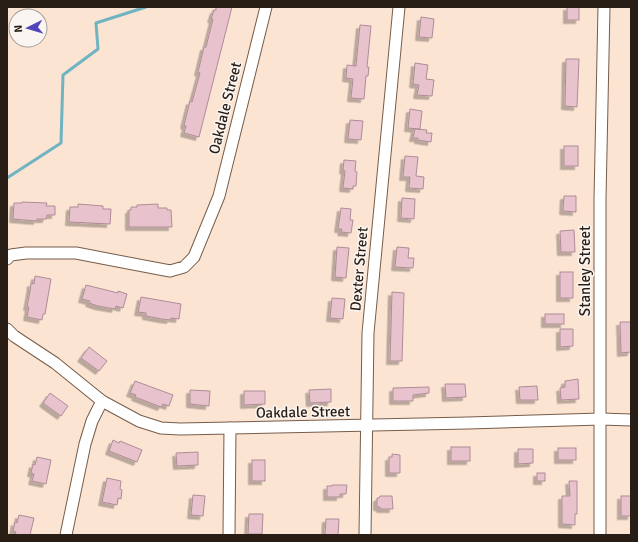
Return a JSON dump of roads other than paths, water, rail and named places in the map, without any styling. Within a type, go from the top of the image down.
[{"type":"street","name":"Oakdale Street","points":[[7,258],[26,252],[76,253],[170,271],[184,267],[194,257],[219,196],[266,7]]},
{"type":"street","name":"Dexter Street","points":[[365,535],[368,333],[399,7]]},
{"type":"street","name":"Stanley Street","points":[[600,535],[600,199],[604,7]]},
{"type":"street","name":"Oakdale Street","points":[[7,329],[14,336],[55,364],[102,401],[139,421],[161,428],[367,426],[601,419],[631,420]]},
{"type":"street","points":[[66,535],[85,444],[92,421],[102,401]]},
{"type":"street","points":[[229,535],[230,428]]},
{"type":"waterway","points":[[7,178],[61,143],[63,75],[98,49],[96,23],[146,7]]}]
